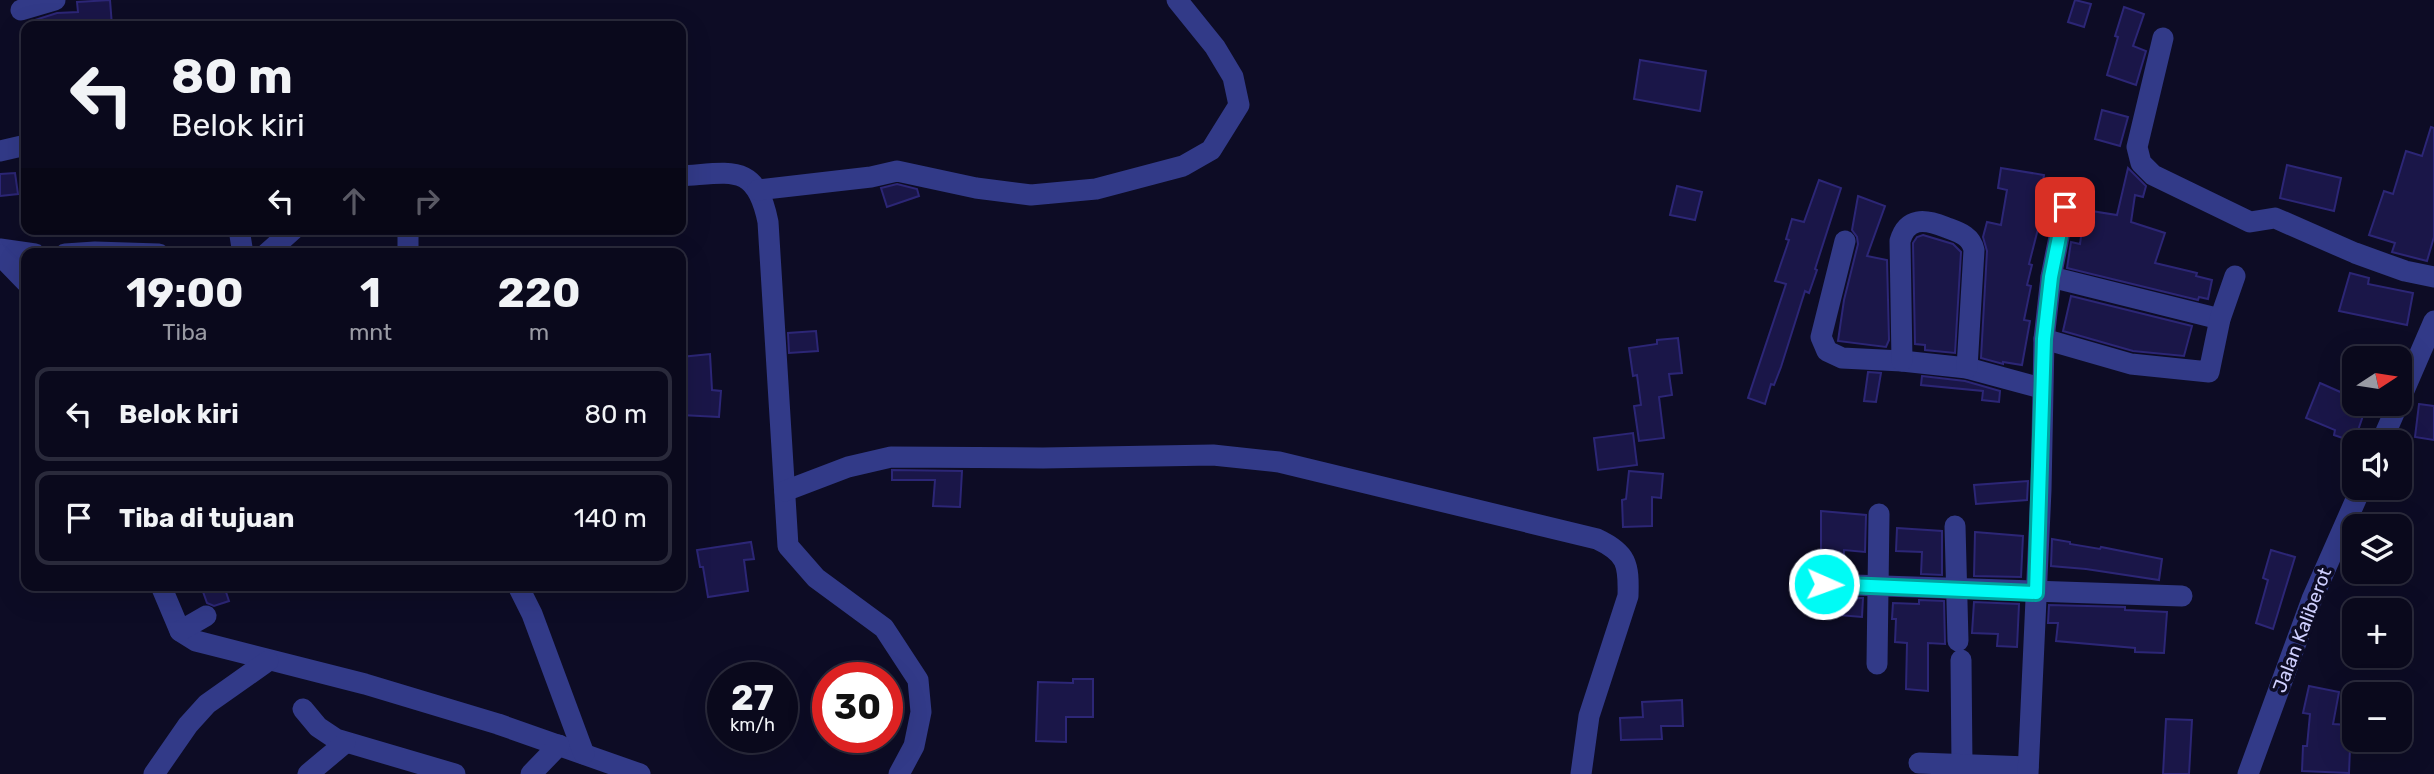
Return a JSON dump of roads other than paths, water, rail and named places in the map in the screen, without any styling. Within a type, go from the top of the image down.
[{"type":"street","points":[[22,12],[55,0]]},
{"type":"street","points":[[758,190],[872,177],[897,171],[976,188],[1031,195],[1096,189],[1183,166],[1211,150],[1239,105],[1233,77],[1177,0]]},
{"type":"street","points":[[2163,38],[2137,147],[2141,163],[2152,175],[2250,222],[2275,218],[2354,253],[2404,271],[2434,277]]},
{"type":"street","points":[[0,151],[21,146]]},
{"type":"street","points":[[686,176],[732,172],[747,178],[758,190],[765,205],[788,546],[816,578],[884,628],[918,680],[921,712],[914,746],[899,774]]},
{"type":"street","points":[[1919,763],[2028,771],[2041,490],[2044,339],[2051,277],[2065,207]]},
{"type":"street","points":[[1902,361],[1900,241],[1906,227],[1913,222],[1930,220],[1964,234],[1973,243],[1967,368]]},
{"type":"street","points":[[273,248],[287,235]]},
{"type":"street","points":[[1845,241],[1823,326],[1826,352],[1842,358],[1967,368],[2041,388]]},
{"type":"street","points":[[0,249],[21,252]]},
{"type":"street","points":[[0,255],[21,277]]},
{"type":"street","points":[[2044,339],[2131,364],[2208,372],[2220,319],[2235,276]]},
{"type":"street","points":[[2051,277],[2220,319]]},
{"type":"street","points":[[2412,373],[2434,321]]},
{"type":"street","points":[[785,491],[848,467],[891,457],[1213,455],[1279,462],[1597,539],[1617,548],[1625,560],[1629,577],[1628,596],[1589,716],[1581,774]]},
{"type":"street","name":"Jalan Kaliberot","points":[[2248,774],[2312,599],[2356,500]]},
{"type":"street","points":[[1877,664],[1879,514]]},
{"type":"street","points":[[1955,526],[1962,765]]},
{"type":"street","points":[[1824,584],[2182,596]]},
{"type":"street","points":[[163,591],[180,631],[196,641],[365,684],[498,724],[640,774]]},
{"type":"street","points":[[520,591],[584,754]]},
{"type":"street","points":[[180,631],[206,616]]},
{"type":"street","points":[[154,774],[180,736],[207,704],[268,661]]},
{"type":"street","points":[[303,709],[318,727],[345,743],[421,769],[455,774]]},
{"type":"street","points":[[307,774],[345,743]]},
{"type":"street","points":[[531,774],[559,746]]}]
